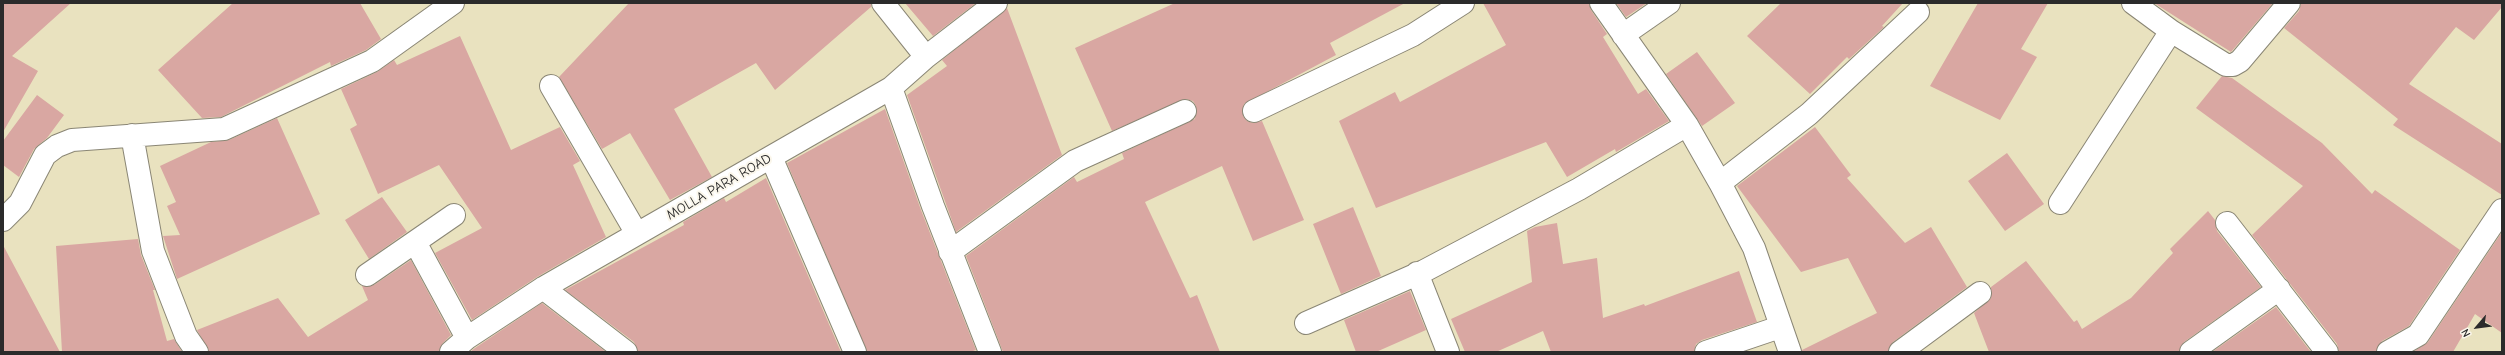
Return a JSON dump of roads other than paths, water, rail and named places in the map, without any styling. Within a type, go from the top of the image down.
[{"type":"street","points":[[3,220],[20,203],[45,155],[57,146],[72,140],[224,129],[372,61],[454,3]]},
{"type":"street","points":[[883,3],[926,57]]},
{"type":"street","name":"MOLLA PARA ROAD","points":[[458,345],[543,288],[891,88],[926,57],[996,3]]},
{"type":"street","points":[[1254,111],[1414,35],[1463,3]]},
{"type":"street","points":[[1601,3],[1687,125],[1720,183],[1754,248],[1780,327],[1790,352]]},
{"type":"street","points":[[1623,35],[1669,3]]},
{"type":"street","points":[[2133,3],[2171,31],[2226,65],[2233,65],[2240,61],[2290,3]]},
{"type":"street","points":[[1720,183],[1809,114],[1918,12]]},
{"type":"street","points":[[2060,204],[2171,31]]},
{"type":"street","points":[[551,86],[637,234]]},
{"type":"street","points":[[891,88],[950,252],[990,352]]},
{"type":"street","points":[[950,252],[1075,162],[1185,111]]},
{"type":"street","points":[[1306,323],[1417,274],[1579,189],[1687,125]]},
{"type":"street","points":[[132,135],[153,251],[186,336],[197,352]]},
{"type":"street","points":[[771,157],[855,352]]},
{"type":"street","points":[[2388,352],[2418,335],[2502,210]]},
{"type":"street","points":[[367,275],[454,215]]},
{"type":"street","points":[[2227,223],[2327,352]]},
{"type":"street","points":[[415,242],[458,345]]},
{"type":"street","points":[[1417,274],[1448,352]]},
{"type":"street","points":[[543,288],[626,352]]},
{"type":"street","points":[[2191,352],[2279,289]]},
{"type":"street","points":[[1900,352],[1980,293]]},
{"type":"street","points":[[1706,352],[1780,327]]}]
